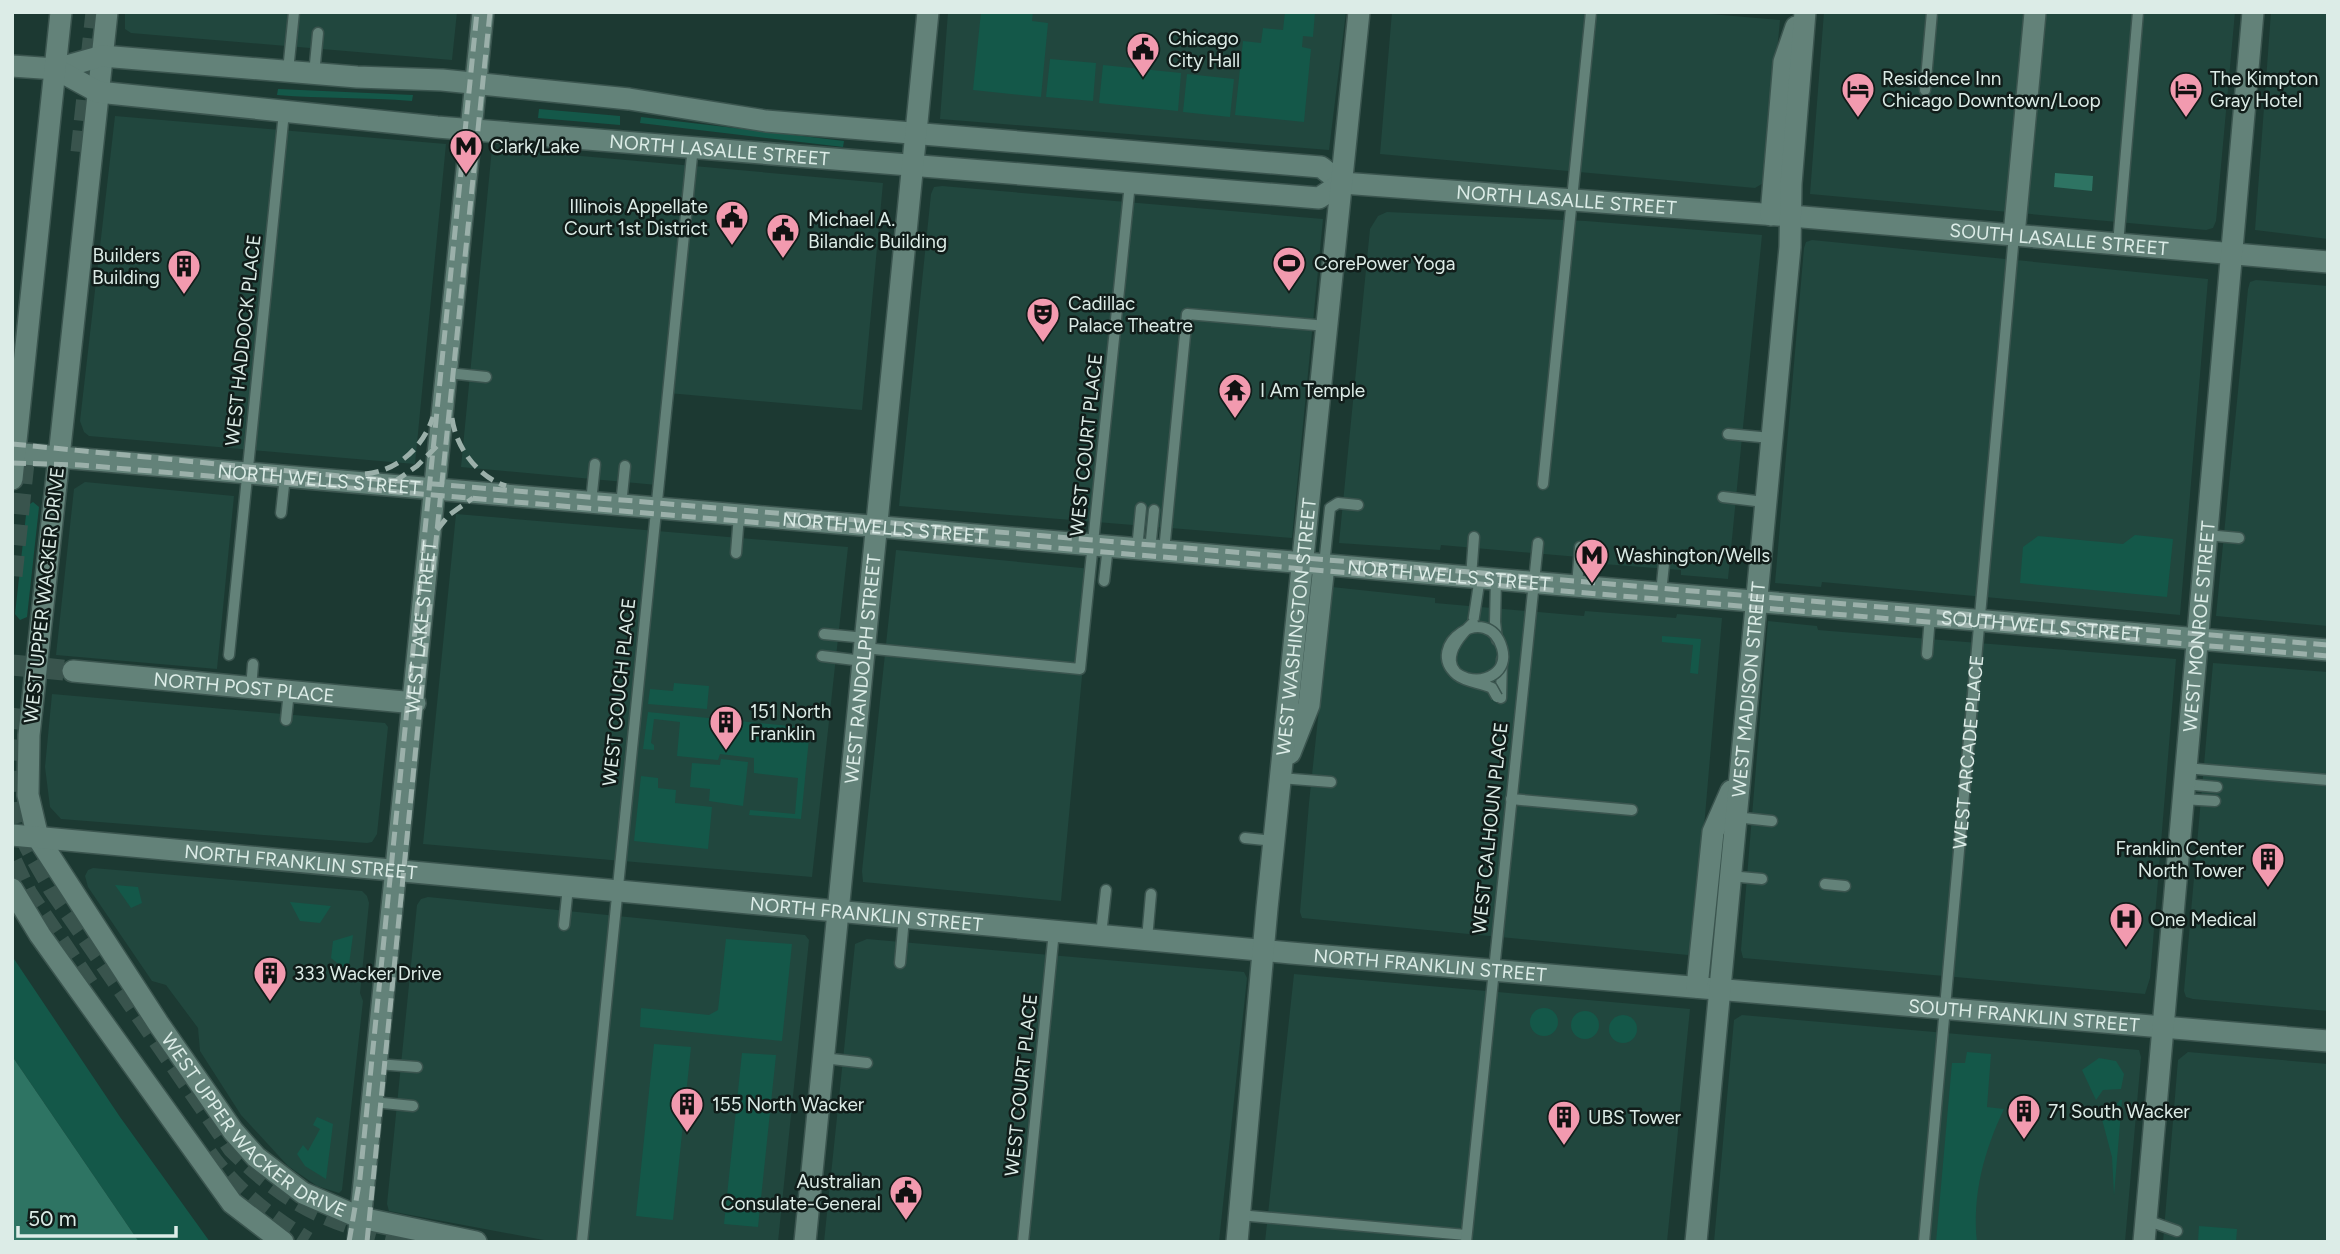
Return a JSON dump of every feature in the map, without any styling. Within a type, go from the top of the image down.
[{"type":"main road","points":[[12,480],[61,12]]},
{"type":"main road","name":"WEST UPPER WACKER DRIVE","points":[[107,12],[27,763],[29,795],[38,838],[233,1131],[282,1179],[303,1193],[360,1218],[476,1242]]},
{"type":"main road","name":"WEST LAKE STREET","points":[[358,1242],[484,12]]},
{"type":"main road","name":"WEST RANDOLPH STREET","points":[[805,1242],[928,12]]},
{"type":"main road","name":"WEST WASHINGTON STREET","points":[[1237,1242],[1280,778],[1359,12]]},
{"type":"main road","name":"WEST MADISON STREET","points":[[1696,1242],[1771,438],[1781,215],[1803,12]]},
{"type":"main road","name":"WEST MONROE STREET","points":[[2144,1242],[2253,12]]},
{"type":"main road","name":"WEST ARCADE PLACE","points":[[2014,235],[2035,13]]},
{"type":"main road","name":"NORTH LASALLE STREET","points":[[12,66],[56,69],[102,56],[314,74],[477,84],[629,99],[766,121],[1321,167],[1342,183],[1781,215]]},
{"type":"main road","name":"NORTH LASALLE STREET","points":[[56,69],[98,92],[472,130],[1319,198],[1342,183]]},
{"type":"main road","name":"SOUTH LASALLE STREET","points":[[1781,215],[2328,262]]},
{"type":"main road","name":"NORTH WELLS STREET","points":[[14,453],[1755,601]]},
{"type":"main road","points":[[1280,778],[1309,705],[1324,565]]},
{"type":"main road","name":"SOUTH WELLS STREET","points":[[1755,601],[2328,650]]},
{"type":"main road","name":"NORTH POST PLACE","points":[[73,671],[415,703]]},
{"type":"main road","points":[[1698,988],[1713,832],[1738,776]]},
{"type":"main road","name":"NORTH FRANKLIN STREET","points":[[12,835],[837,912],[1720,989]]},
{"type":"main road","points":[[12,889],[40,935],[232,1203],[283,1242]]},
{"type":"main road","name":"SOUTH FRANKLIN STREET","points":[[1720,989],[2328,1041]]},
{"type":"lane","points":[[288,71],[294,12]]},
{"type":"lane","points":[[1543,484],[1591,12]]},
{"type":"lane","points":[[1925,90],[1932,12]]},
{"type":"lane","points":[[2026,12],[2035,13]]},
{"type":"lane","points":[[2118,244],[2138,12]]},
{"type":"lane","points":[[314,74],[318,33]]},
{"type":"lane","name":"WEST HADDOCK PLACE","points":[[229,655],[284,112]]},
{"type":"lane","name":"WEST COUCH PLACE","points":[[582,1242],[693,146]]},
{"type":"lane","name":"WEST COURT PLACE","points":[[864,649],[1080,668],[1100,546],[1130,183]]},
{"type":"lane","name":"WEST ARCADE PLACE","points":[[1924,1242],[2014,235]]},
{"type":"lane","points":[[1150,550],[1187,314],[1327,326]]},
{"type":"lane","points":[[448,373],[486,377]]},
{"type":"lane","points":[[1728,434],[1771,438]]},
{"type":"lane","points":[[591,502],[595,464]]},
{"type":"lane","points":[[621,505],[625,466]]},
{"type":"lane","points":[[281,513],[285,476]]},
{"type":"lane","points":[[1723,497],[1764,502]]},
{"type":"lane","points":[[1324,565],[1330,508],[1338,503],[1358,505]]},
{"type":"lane","points":[[1141,508],[1150,550]]},
{"type":"lane","points":[[1150,550],[1154,510]]},
{"type":"lane","points":[[736,553],[739,515]]},
{"type":"lane","points":[[2206,535],[2239,538]]},
{"type":"lane","points":[[1474,537],[1495,622],[1503,667],[1499,698],[1492,688],[1462,678],[1450,666],[1448,657],[1451,642],[1460,631],[1467,628],[1476,627],[1488,630],[1499,639],[1503,653],[1499,668],[1490,677],[1472,680],[1457,673],[1452,666],[1450,656],[1455,639],[1464,631],[1473,623],[1482,578]]},
{"type":"lane","name":"WEST CALHOUN PLACE","points":[[1466,1238],[1538,543]]},
{"type":"lane","points":[[1100,546],[1104,582]]},
{"type":"lane","points":[[1577,586],[1580,547]]},
{"type":"lane","points":[[1661,593],[1665,554]]},
{"type":"lane","points":[[1927,654],[1930,616]]},
{"type":"lane","points":[[824,634],[864,649]]},
{"type":"lane","points":[[822,656],[864,649]]},
{"type":"lane","points":[[251,688],[253,664]]},
{"type":"lane","points":[[286,720],[289,691]]},
{"type":"lane","points":[[1280,778],[1331,782]]},
{"type":"lane","points":[[2184,784],[2328,780]]},
{"type":"lane","points":[[2184,784],[2217,788]]},
{"type":"lane","points":[[2184,784],[2215,802]]},
{"type":"lane","points":[[1511,799],[1632,810]]},
{"type":"lane","points":[[1735,817],[1772,821]]},
{"type":"lane","points":[[1245,838],[1274,841]]},
{"type":"lane","points":[[1730,876],[1762,879]]},
{"type":"lane","points":[[1825,884],[1845,886]]},
{"type":"lane","points":[[564,925],[568,887]]},
{"type":"lane","points":[[1101,935],[1106,890]]},
{"type":"lane","points":[[1147,939],[1151,894]]},
{"type":"lane","points":[[900,963],[904,918]]},
{"type":"lane","name":"WEST COURT PLACE","points":[[1023,1242],[1054,931]]},
{"type":"lane","points":[[823,1058],[867,1063]]},
{"type":"lane","points":[[377,1064],[417,1068]]},
{"type":"lane","points":[[373,1102],[413,1105]]},
{"type":"lane","points":[[1239,1214],[1466,1238]]},
{"type":"lane","points":[[2146,1220],[2177,1231]]},
{"type":"shaded area","points":[[125,12],[457,12],[452,60],[131,33],[125,29]]},
{"type":"shaded area","name":"Chicago City Hall","points":[[948,12],[1346,12],[1329,150],[940,119]]},
{"type":"shaded area","points":[[981,12],[1033,12],[1032,21],[1048,23],[1041,97],[973,90]]},
{"type":"shaded area","points":[[1285,12],[1315,12],[1313,37],[1303,36],[1302,47],[1311,49],[1304,122],[1235,115],[1243,41],[1261,43],[1263,28],[1283,30]]},
{"type":"shaded area","points":[[1392,12],[1687,12],[1780,20],[1765,182],[1755,188],[1380,154]]},
{"type":"shaded area","points":[[1824,12],[2235,12],[2216,221],[2213,228],[2206,230],[1810,194]]},
{"type":"shaded area","points":[[2271,12],[2328,12],[2328,239],[2255,230]]},
{"type":"shaded area","points":[[1050,59],[1096,63],[1093,101],[1046,97]]},
{"type":"shaded area","points":[[1103,65],[1181,73],[1178,111],[1099,103]]},
{"type":"shaded area","points":[[1187,74],[1234,79],[1230,117],[1183,112]]},
{"type":"shaded area","points":[[278,89],[413,95],[412,101],[311,97],[277,95]]},
{"type":"shaded area","points":[[539,109],[620,116],[620,125],[538,118]]},
{"type":"shaded area","points":[[115,116],[446,144],[415,464],[89,436],[84,432],[80,421]]},
{"type":"shaded area","points":[[641,117],[844,141],[843,147],[640,123]]},
{"type":"shaded area","points":[[492,148],[883,183],[862,410],[668,393],[657,485],[461,467]]},
{"type":"shaded area","points":[[2055,173],[2093,176],[2092,191],[2054,187]]},
{"type":"shaded area","points":[[934,187],[1323,219],[1292,538],[899,506],[931,194]]},
{"type":"shaded area","points":[[1387,212],[1586,221],[1762,235],[1728,579],[1681,575],[1681,570],[1590,563],[1590,558],[1441,545],[1440,550],[1339,543],[1370,229],[1378,216]]},
{"type":"shaded area","points":[[1812,240],[2208,279],[2180,615],[1822,582],[1821,587],[1775,583],[1804,248],[1806,242]]},
{"type":"shaded area","points":[[2256,280],[2328,286],[2328,626],[2216,616],[2248,289],[2250,282]]},
{"type":"shaded area","points":[[85,482],[234,496],[217,669],[56,655],[74,489]]},
{"type":"shaded area","points":[[33,502],[39,507],[27,617],[20,620],[15,614],[27,506]]},
{"type":"shaded area","points":[[456,514],[848,547],[812,877],[423,844]]},
{"type":"shaded area","points":[[2135,535],[2173,539],[2167,597],[2020,583],[2023,547],[2038,536],[2123,544]]},
{"type":"shaded area","points":[[896,550],[1092,569],[1061,901],[863,882]]},
{"type":"shaded area","points":[[1332,587],[1435,598],[1435,603],[1584,616],[1585,611],[1676,618],[1677,614],[1722,618],[1694,944],[1688,955],[1302,918],[1300,912],[1309,803]]},
{"type":"shaded area","points":[[1768,621],[1817,626],[1818,630],[2176,659],[2150,978],[2145,994],[1743,958],[1741,950]]},
{"type":"shaded area","points":[[1662,636],[1701,639],[1698,674],[1690,673],[1693,645],[1662,642]]},
{"type":"shaded area","points":[[2213,663],[2328,672],[2328,1011],[2193,999],[2186,997],[2184,991]]},
{"type":"shaded area","points":[[674,683],[709,686],[707,709],[648,704],[650,689],[673,691]]},
{"type":"shaded area","points":[[52,694],[385,723],[388,727],[377,834],[372,842],[367,843],[61,819],[50,807],[45,767]]},
{"type":"shaded area","points":[[648,712],[810,728],[801,819],[749,815],[750,810],[795,814],[798,778],[754,773],[754,758],[720,754],[718,760],[677,756],[680,722],[654,719],[651,743],[654,750],[643,749]]},
{"type":"shaded area","points":[[721,759],[748,762],[743,806],[709,801],[710,789],[690,787],[692,763],[720,765]]},
{"type":"shaded area","points":[[641,776],[658,778],[658,788],[676,790],[675,803],[712,807],[708,849],[634,841]]},
{"type":"shaded area","points":[[93,868],[362,891],[367,896],[369,903],[360,993],[363,1001],[342,1190],[339,1193],[317,1186],[288,1166],[241,1115],[200,1051],[198,1028],[166,985],[152,981],[88,887],[85,876],[88,870]]},
{"type":"shaded area","points":[[115,885],[138,887],[142,903],[131,908]]},
{"type":"shaded area","points":[[428,897],[805,935],[809,940],[778,1242],[554,1242],[389,1211],[387,1204],[417,905],[421,899]]},
{"type":"shaded area","points":[[290,902],[331,906],[320,923],[300,921]]},
{"type":"shaded area","points":[[353,935],[348,972],[331,958],[333,941]]},
{"type":"shaded area","points":[[726,939],[792,944],[782,1041],[640,1027],[641,1008],[709,1015],[718,1010]]},
{"type":"shaded area","points":[[867,939],[1244,972],[1247,978],[1219,1242],[824,1242],[855,944]]},
{"type":"shaded area","points":[[12,956],[120,1117],[210,1242],[139,1242],[12,1056]]},
{"type":"shaded area","points":[[1294,974],[1690,1009],[1667,1242],[1265,1242]]},
{"type":"shaded area","points":[[1544,1008],[1554,1012],[1558,1022],[1554,1032],[1544,1036],[1534,1032],[1530,1022],[1534,1012]]},
{"type":"shaded area","points":[[1585,1011],[1595,1015],[1599,1025],[1595,1035],[1585,1039],[1575,1035],[1571,1025],[1575,1015]]},
{"type":"shaded area","points":[[1623,1015],[1633,1019],[1637,1029],[1633,1039],[1623,1043],[1613,1039],[1609,1029],[1613,1019]]},
{"type":"shaded area","points":[[1742,1015],[2139,1050],[2141,1057],[2125,1242],[1714,1242],[1734,1020]]},
{"type":"shaded area","points":[[654,1044],[691,1047],[673,1220],[636,1216]]},
{"type":"shaded area","points":[[1967,1052],[1991,1054],[1987,1107],[2004,1109],[1981,1174],[1976,1207],[1977,1242],[1936,1242],[1952,1063],[1965,1063]]},
{"type":"shaded area","points":[[2188,1052],[2328,1064],[2328,1242],[2163,1242],[2178,1060]]},
{"type":"shaded area","points":[[742,1053],[776,1055],[758,1227],[724,1224]]},
{"type":"shaded area","points":[[12,1056],[139,1242],[12,1242]]},
{"type":"shaded area","points":[[2099,1058],[2116,1061],[2124,1074],[2121,1089],[2103,1090],[2096,1100],[2082,1070]]},
{"type":"shaded area","points":[[2120,1100],[2114,1195],[2112,1157],[2099,1108],[2114,1108]]},
{"type":"shaded area","points":[[317,1117],[333,1124],[326,1179],[305,1166],[297,1154],[303,1145],[308,1151],[320,1129],[313,1125]]},
{"type":"shaded area","points":[[2199,1226],[2237,1229],[2236,1242],[2198,1242]]},
{"type":"tunnel","points":[[81,152],[96,12]]},
{"type":"tunnel","points":[[12,576],[25,453]]},
{"type":"tunnel","points":[[12,665],[73,671]]},
{"type":"tunnel","points":[[22,709],[16,778],[19,812],[29,845],[53,888],[233,1148],[277,1186],[319,1212],[365,1228],[422,1242]]},
{"type":"tunnel","points":[[12,862],[27,894],[94,993]]},
{"type":"tunnel","points":[[207,1154],[228,1180],[252,1203],[307,1242]]},
{"type":"railway","points":[[349,1242],[360,1178],[477,12]]},
{"type":"railway","points":[[433,570],[490,12]]},
{"type":"railway","points":[[365,474],[388,468],[408,456],[423,438],[433,417]]},
{"type":"railway","points":[[452,418],[458,440],[470,460],[486,476],[506,486]]},
{"type":"railway","points":[[12,444],[340,476],[2328,645]]},
{"type":"railway","points":[[394,482],[417,466],[437,446]]},
{"type":"railway","points":[[12,463],[80,465],[2328,656]]},
{"type":"railway","points":[[437,530],[449,515],[473,498]]},
{"type":"railway","points":[[367,1242],[430,604]]},
{"type":"place","name":"Chicago City Hall","points":[[1143,79]]},
{"type":"place","name":"Residence Inn Chicago Downtown/Loop","points":[[1858,119]]},
{"type":"place","name":"The Kimpton Gray Hotel","points":[[2186,119]]},
{"type":"place","name":"Clark/Lake","points":[[466,176]]},
{"type":"place","name":"Illinois Appellate Court 1st District","points":[[732,247]]},
{"type":"place","name":"Michael A. Bilandic Building","points":[[783,260]]},
{"type":"place","name":"CorePower Yoga","points":[[1289,293]]},
{"type":"place","name":"Builders Building","points":[[184,296]]},
{"type":"place","name":"Cadillac Palace Theatre","points":[[1043,344]]},
{"type":"place","name":"I Am Temple","points":[[1235,420]]},
{"type":"place","name":"Washington/Wells","points":[[1592,585]]},
{"type":"place","name":"151 North Franklin","points":[[726,752]]},
{"type":"place","name":"Franklin Center North Tower","points":[[2268,889]]},
{"type":"place","name":"One Medical","points":[[2126,949]]},
{"type":"place","name":"333 Wacker Drive","points":[[270,1003]]},
{"type":"place","name":"155 North Wacker","points":[[687,1134]]},
{"type":"place","name":"71 South Wacker","points":[[2024,1141]]},
{"type":"place","name":"UBS Tower","points":[[1564,1147]]},
{"type":"place","name":"Australian Consulate-General","points":[[906,1222]]}]
